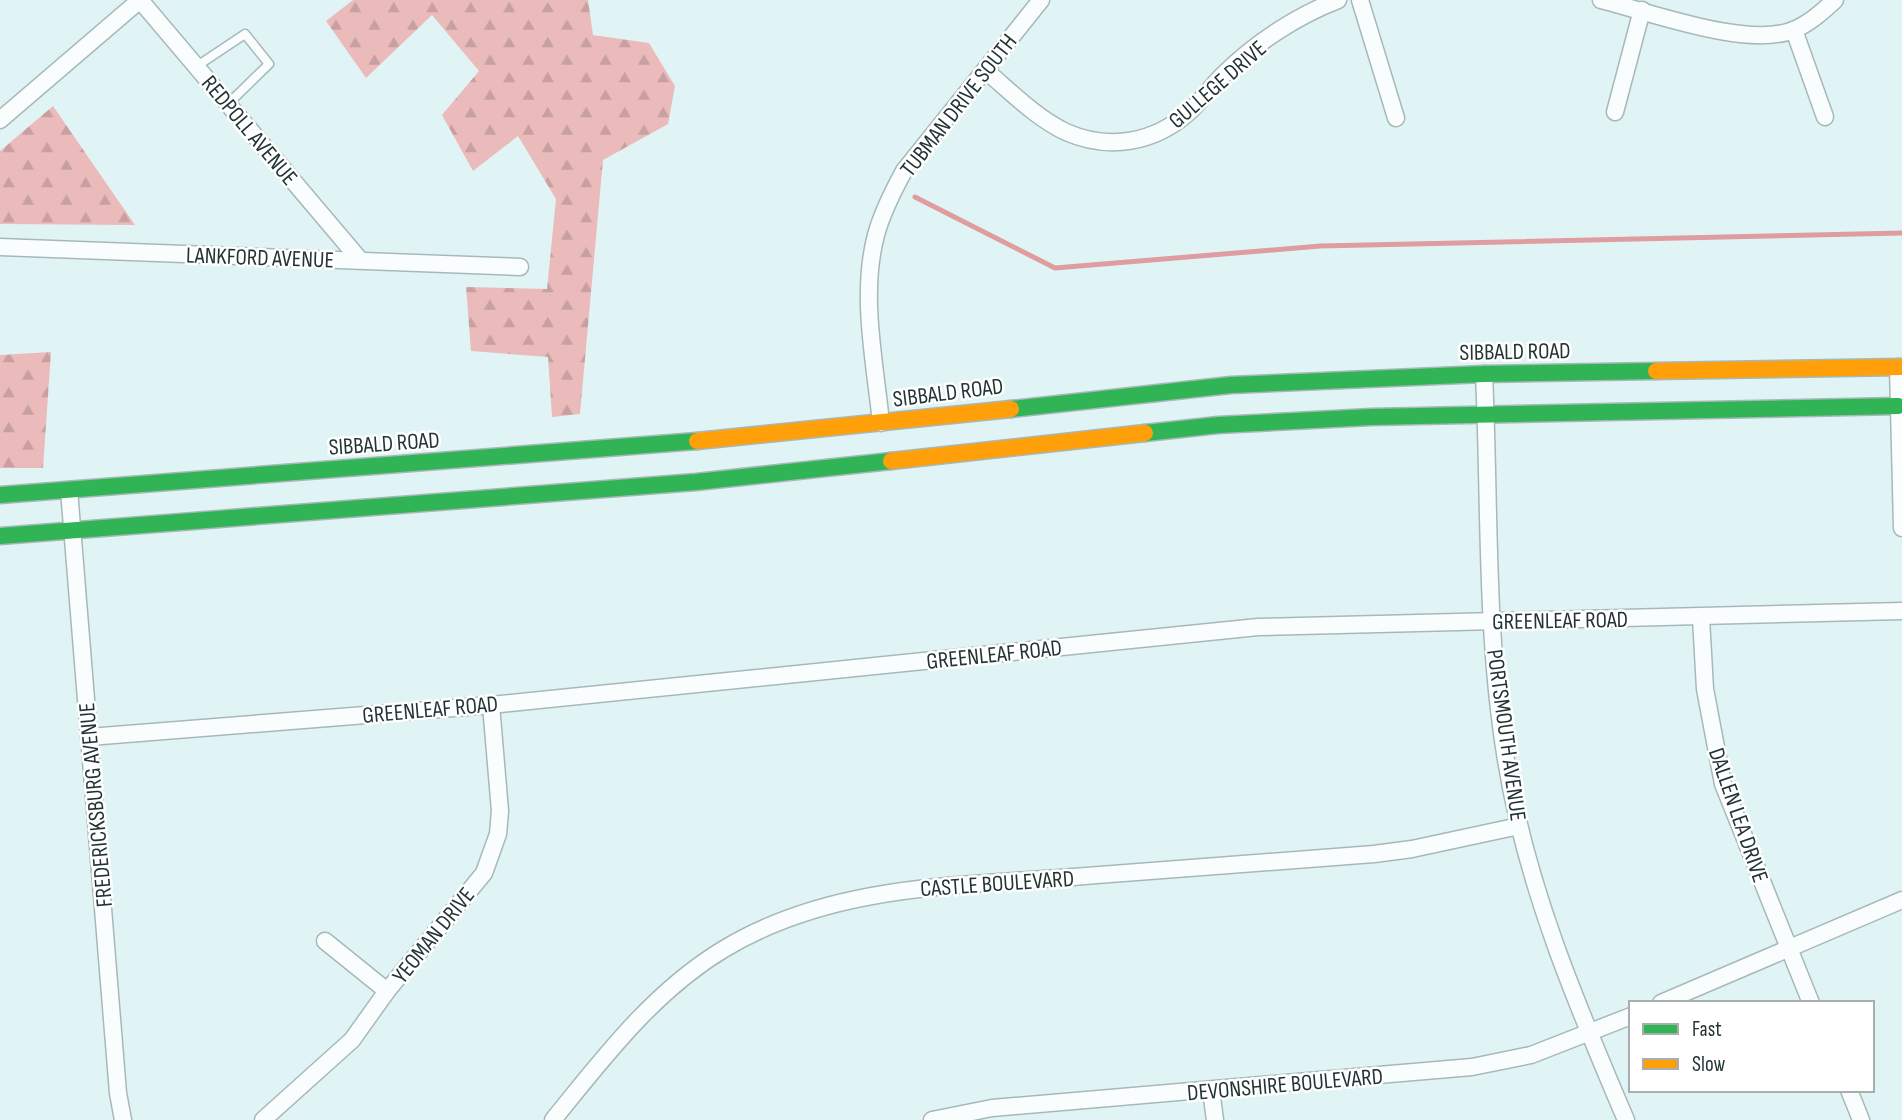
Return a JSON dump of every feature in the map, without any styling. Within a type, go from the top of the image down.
[{"type":"street","points":[[0,120],[140,0]]},
{"type":"street","name":"REDPOLL AVENUE","points":[[140,0],[360,260]]},
{"type":"street","name":"TUBMAN DRIVE SOUTH","points":[[881,423],[868,294],[876,234],[904,171],[1041,0]]},
{"type":"street","name":"GULLEGE DRIVE","points":[[985,70],[1046,120],[1065,131],[1113,143],[1136,141],[1156,136],[1174,125],[1247,55],[1319,7],[1338,0]]},
{"type":"street","points":[[1360,0],[1396,118]]},
{"type":"street","points":[[1601,0],[1748,36],[1771,36],[1794,30],[1835,0]]},
{"type":"street","points":[[1615,112],[1642,10]]},
{"type":"street","points":[[1794,30],[1825,117]]},
{"type":"street","name":"LANKFORD AVENUE","points":[[0,247],[520,267]]},
{"type":"street","points":[[1900,367],[1898,406],[1902,528]]},
{"type":"street","name":"SIBBALD ROAD","points":[[0,495],[739,439],[1231,384],[1484,374],[1900,367]]},
{"type":"street","name":"PORTSMOUTH AVENUE","points":[[1484,374],[1491,621],[1506,760],[1519,826],[1549,931],[1626,1120]]},
{"type":"street","points":[[0,536],[696,482],[1218,425],[1486,415],[1898,406]]},
{"type":"street","name":"FREDERICKSBURG AVENUE","points":[[69,490],[117,1079],[123,1120]]},
{"type":"street","name":"GREENLEAF ROAD","points":[[89,737],[491,705],[1258,627],[1902,611]]},
{"type":"street","name":"DALLEN LEA DRIVE","points":[[1701,618],[1705,689],[1723,784],[1810,1001]]},
{"type":"street","name":"YEOMAN DRIVE","points":[[264,1120],[352,1040],[387,991],[484,873],[493,854],[500,811],[491,705]]},
{"type":"street","name":"CASTLE BOULEVARD","points":[[553,1120],[635,1022],[699,966],[725,948],[793,915],[825,905],[905,890],[1386,852],[1519,826]]},
{"type":"street","points":[[1666,1001],[1902,900]]},
{"type":"street","points":[[325,941],[387,991]]},
{"type":"street","name":"DEVONSHIRE BOULEVARD","points":[[932,1120],[992,1108],[1472,1067],[1531,1055],[1629,1017]]},
{"type":"street","points":[[1211,1090],[1215,1120]]},
{"type":"street","points":[[1850,1092],[1861,1120]]},
{"type":"lane","points":[[197,66],[245,34],[269,64],[228,104]]},
{"type":"green space","points":[[353,0],[588,0],[593,35],[649,43],[675,86],[668,124],[603,160],[580,414],[552,417],[548,357],[471,351],[466,287],[547,289],[556,199],[518,136],[473,171],[442,115],[479,71],[432,15],[366,78],[326,21]]},
{"type":"green space","points":[[53,106],[135,225],[0,224],[0,151]]},
{"type":"green space","points":[[51,352],[43,468],[0,468],[0,355]]},
{"type":"waterway","points":[[915,197],[1055,268],[1320,246],[1902,233]]},
{"type":"traffic: fast","points":[[1011,409],[1231,385],[1484,374],[1656,371]]},
{"type":"traffic: fast","points":[[1145,433],[1218,425],[1371,417],[1898,406]]},
{"type":"traffic: fast","points":[[0,495],[697,441]]},
{"type":"traffic: fast","points":[[0,536],[696,482],[891,461]]},
{"type":"traffic: slow","points":[[1656,371],[1902,367]]},
{"type":"traffic: slow","points":[[697,441],[1011,409]]},
{"type":"traffic: slow","points":[[891,461],[1145,433]]}]
